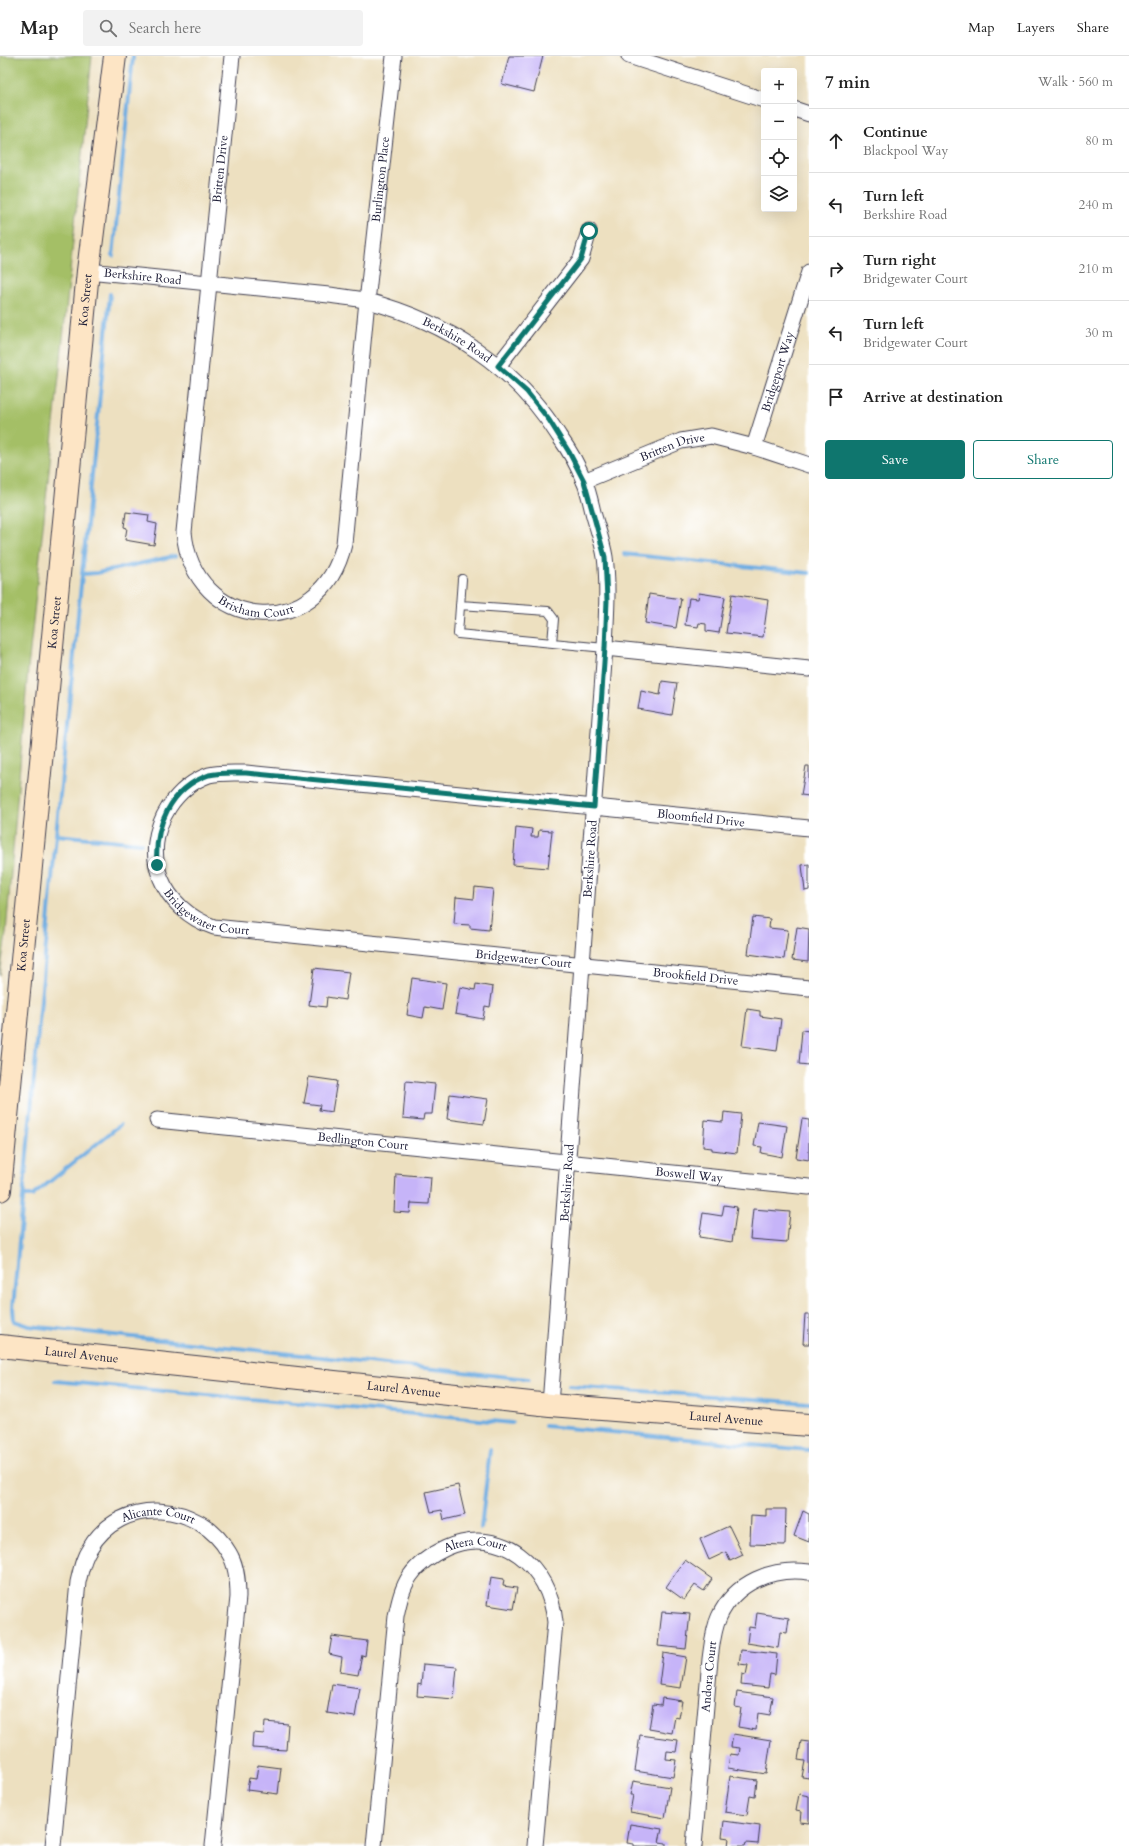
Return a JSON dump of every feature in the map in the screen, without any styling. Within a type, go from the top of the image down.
[{"type":"main road","name":"Koa Street","points":[[0,1190],[88,271],[115,56]]},
{"type":"main road","name":"Laurel Avenue","points":[[0,1346],[550,1405],[809,1425]]},
{"type":"street","name":"Britten Drive","points":[[209,282],[232,56]]},
{"type":"street","name":"Burlington Place","points":[[367,301],[394,56]]},
{"type":"street","points":[[629,56],[761,99]]},
{"type":"street","points":[[797,110],[809,114]]},
{"type":"street","points":[[498,366],[581,259],[589,231]]},
{"type":"street","name":"Berkshire Road","points":[[88,271],[329,294],[367,301],[400,311],[437,326],[475,349],[498,366],[527,392],[549,420],[569,452],[584,481],[605,557],[607,600],[594,807],[550,1405]]},
{"type":"street","name":"Bridgeport Way","points":[[754,447],[809,272]]},
{"type":"street","name":"Brixham Court","points":[[209,282],[184,532],[185,545],[189,559],[197,576],[217,597],[240,609],[261,614],[290,610],[312,598],[329,580],[341,557],[344,544],[367,301]]},
{"type":"street","name":"Britten Drive","points":[[584,481],[681,441],[711,436],[754,447],[809,465]]},
{"type":"street","points":[[605,648],[809,669]]},
{"type":"street","name":"Bridgewater Court","points":[[582,966],[214,927],[191,917],[178,907],[162,882],[157,865],[155,849],[158,832],[164,814],[174,801],[186,788],[197,780],[210,775],[225,772],[594,807]]},
{"type":"street","name":"Bloomfield Drive","points":[[594,807],[809,828]]},
{"type":"street","name":"Brookfield Drive","points":[[582,966],[809,988]]},
{"type":"street","name":"Bedlington Court","points":[[156,1120],[568,1162]]},
{"type":"street","name":"Boswell Way","points":[[568,1162],[809,1187]]},
{"type":"street","name":"Alicante Court","points":[[53,1846],[78,1582],[82,1564],[89,1548],[98,1536],[108,1527],[132,1514],[157,1510],[183,1514],[194,1519],[213,1532],[230,1554],[238,1580],[238,1597],[213,1846]]},
{"type":"street","name":"Altera Court","points":[[374,1846],[396,1616],[400,1595],[411,1575],[424,1561],[438,1551],[450,1546],[475,1541],[500,1545],[524,1558],[536,1568],[543,1580],[554,1607],[555,1622],[535,1846]]},
{"type":"street","name":"Andora Court","points":[[694,1846],[710,1659],[712,1641],[719,1618],[733,1597],[752,1581],[775,1572],[796,1570],[809,1572]]},
{"type":"lane","points":[[462,579],[458,634],[605,648]]},
{"type":"lane","points":[[460,605],[548,611],[554,619],[552,643]]},
{"type":"green space","points":[[0,56],[92,56],[28,669],[6,933],[0,976]]},
{"type":"building","points":[[509,56],[543,56],[534,92],[502,84]]},
{"type":"building","points":[[126,512],[149,515],[148,522],[157,524],[154,545],[125,540],[127,528],[124,527]]},
{"type":"building","points":[[699,593],[725,597],[719,633],[706,631],[706,624],[699,623],[698,627],[685,625],[689,598],[698,599]]},
{"type":"building","points":[[649,594],[681,599],[676,628],[645,623]]},
{"type":"building","points":[[732,594],[768,600],[763,637],[726,633]]},
{"type":"building","points":[[662,681],[677,683],[672,715],[638,709],[641,691],[660,695]]},
{"type":"building","points":[[806,766],[809,766],[809,796],[801,795]]},
{"type":"building","points":[[516,827],[532,829],[531,837],[538,837],[539,830],[552,831],[548,868],[513,865]]},
{"type":"building","points":[[809,864],[809,890],[805,891],[802,865]]},
{"type":"building","points":[[475,887],[493,889],[489,930],[470,928],[470,925],[454,924],[456,897],[474,899]]},
{"type":"building","points":[[753,917],[770,919],[769,928],[788,930],[784,959],[748,954]]},
{"type":"building","points":[[797,927],[809,929],[808,962],[792,960]]},
{"type":"building","points":[[314,968],[349,972],[345,1000],[327,997],[326,1007],[309,1005]]},
{"type":"building","points":[[412,978],[446,983],[442,1010],[425,1007],[423,1018],[407,1015]]},
{"type":"building","points":[[476,984],[493,987],[490,1007],[485,1006],[483,1019],[455,1014],[460,987],[475,990]]},
{"type":"building","points":[[747,1009],[760,1011],[760,1016],[781,1019],[777,1051],[742,1046]]},
{"type":"building","points":[[802,1030],[809,1031],[809,1065],[799,1064]]},
{"type":"building","points":[[309,1077],[337,1081],[332,1112],[319,1110],[320,1105],[304,1103]]},
{"type":"building","points":[[406,1081],[435,1084],[432,1114],[424,1114],[423,1120],[403,1118]]},
{"type":"building","points":[[450,1094],[488,1099],[484,1124],[447,1119]]},
{"type":"building","points":[[724,1112],[741,1114],[737,1153],[712,1150],[712,1148],[703,1147],[705,1120],[723,1122]]},
{"type":"building","points":[[802,1119],[809,1120],[809,1160],[796,1158]]},
{"type":"building","points":[[758,1122],[787,1126],[782,1157],[761,1153],[762,1147],[754,1146]]},
{"type":"building","points":[[396,1174],[431,1177],[429,1204],[411,1203],[410,1213],[394,1212]]},
{"type":"building","points":[[724,1205],[737,1207],[732,1242],[699,1237],[703,1213],[722,1216]]},
{"type":"building","points":[[753,1209],[790,1212],[787,1242],[750,1239]]},
{"type":"building","points":[[805,1314],[809,1314],[809,1344],[803,1344]]},
{"type":"building","points":[[458,1485],[465,1515],[444,1520],[442,1510],[431,1512],[426,1492]]},
{"type":"building","points":[[766,1509],[786,1509],[785,1545],[750,1544],[751,1515],[766,1516]]},
{"type":"building","points":[[803,1511],[809,1514],[809,1542],[794,1536]]},
{"type":"building","points":[[729,1526],[743,1555],[730,1561],[726,1552],[709,1560],[700,1539]]},
{"type":"building","points":[[685,1560],[712,1579],[704,1591],[695,1585],[684,1600],[666,1587]]},
{"type":"building","points":[[491,1577],[504,1579],[503,1586],[517,1588],[513,1609],[487,1605]]},
{"type":"building","points":[[662,1612],[690,1614],[686,1649],[658,1646]]},
{"type":"building","points":[[757,1613],[789,1618],[787,1633],[780,1632],[778,1648],[747,1643],[749,1627],[755,1628]]},
{"type":"building","points":[[332,1636],[367,1641],[365,1656],[362,1655],[358,1675],[340,1672],[342,1657],[329,1654]]},
{"type":"building","points":[[741,1650],[777,1654],[775,1675],[770,1674],[768,1688],[741,1685],[742,1674],[746,1675],[748,1665],[739,1664]]},
{"type":"building","points":[[663,1653],[686,1657],[681,1688],[659,1685]]},
{"type":"building","points":[[423,1664],[457,1667],[454,1699],[417,1696],[418,1684],[421,1685]]},
{"type":"building","points":[[332,1684],[360,1688],[355,1717],[327,1713]]},
{"type":"building","points":[[737,1692],[773,1697],[770,1715],[758,1713],[756,1730],[738,1727],[741,1708],[735,1707]]},
{"type":"building","points":[[662,1698],[682,1701],[679,1718],[675,1717],[672,1733],[649,1729],[653,1704],[661,1705]]},
{"type":"building","points":[[265,1722],[288,1724],[286,1750],[252,1748],[253,1733],[264,1734]]},
{"type":"building","points":[[733,1734],[771,1740],[766,1774],[728,1768],[730,1754],[739,1755],[740,1748],[731,1747]]},
{"type":"building","points":[[640,1735],[678,1740],[676,1752],[667,1751],[666,1759],[676,1760],[673,1777],[635,1771]]},
{"type":"building","points":[[801,1741],[809,1742],[809,1778],[802,1777],[805,1761],[798,1760]]},
{"type":"building","points":[[258,1765],[281,1768],[278,1794],[247,1790],[249,1778],[256,1779]]},
{"type":"building","points":[[730,1776],[757,1780],[755,1797],[750,1796],[747,1815],[725,1812]]},
{"type":"building","points":[[633,1781],[670,1787],[665,1818],[630,1812],[633,1795],[630,1795]]},
{"type":"building","points":[[799,1794],[809,1796],[809,1823],[800,1822],[801,1812],[796,1811]]},
{"type":"building","points":[[724,1821],[760,1826],[758,1844],[746,1843],[745,1846],[728,1846],[729,1838],[722,1837]]},
{"type":"building","points":[[630,1824],[662,1829],[659,1842],[666,1843],[666,1846],[634,1846],[634,1844],[627,1843]]},
{"type":"waterway","points":[[113,256],[133,56]]},
{"type":"waterway","points":[[110,294],[56,835],[13,1308],[14,1321],[29,1326],[528,1379]]},
{"type":"waterway","points":[[624,554],[809,573]]},
{"type":"waterway","points":[[82,574],[97,573],[175,556]]},
{"type":"waterway","points":[[56,835],[141,843]]},
{"type":"waterway","points":[[23,1196],[32,1196],[120,1125]]},
{"type":"waterway","points":[[55,1381],[512,1423]]},
{"type":"waterway","points":[[569,1386],[809,1403]]},
{"type":"waterway","points":[[545,1426],[809,1450]]},
{"type":"waterway","points":[[481,1528],[490,1450]]},
{"type":"route","points":[[157,865],[155,849],[158,832],[164,814],[186,788],[197,780],[210,775],[225,772],[594,807],[605,648],[607,600],[605,557],[584,481],[569,452],[549,420],[527,392],[498,366],[581,259],[589,231]]}]
